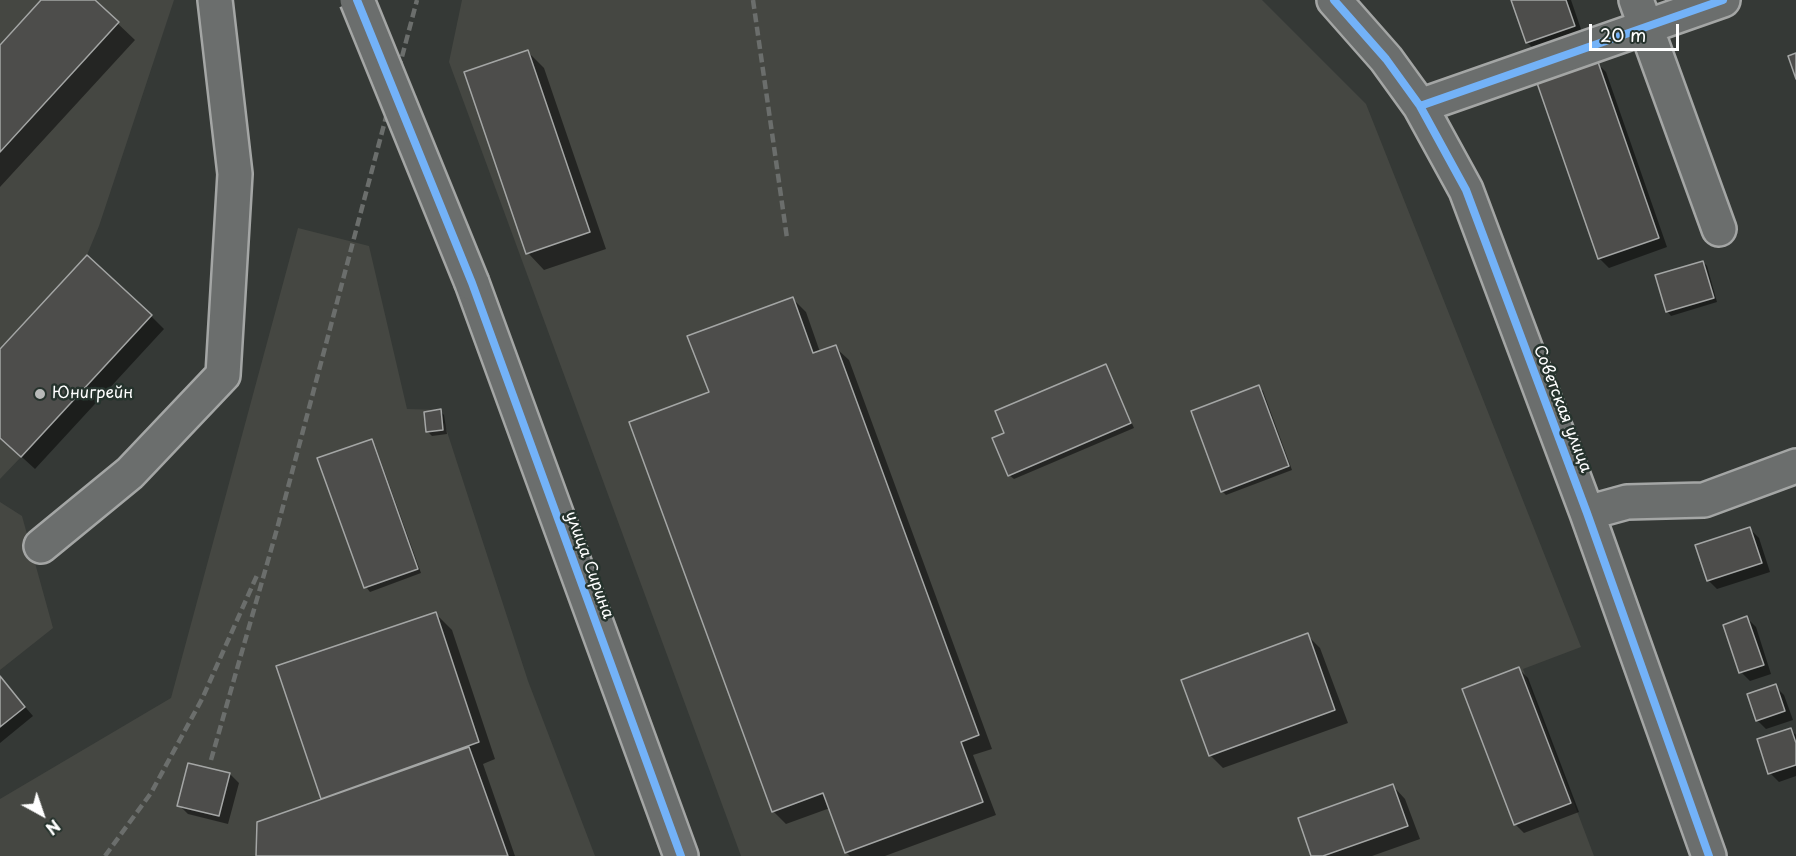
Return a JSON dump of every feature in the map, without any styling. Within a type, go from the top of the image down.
[{"type":"street","points":[[41,546],[130,473],[223,375],[234,174],[215,0]]},
{"type":"street","name":"улица Сирина","points":[[357,0],[472,283],[681,856]]},
{"type":"street","name":"Советская улица","points":[[1334,0],[1386,59],[1420,106],[1466,190],[1587,513],[1709,856]]},
{"type":"street","points":[[1420,106],[1641,14],[1724,0]]},
{"type":"street","points":[[1641,14],[1719,229]]},
{"type":"street","points":[[1587,513],[1627,502],[1704,500],[1796,466]]},
{"type":"shaded area","points":[[0,0],[174,0],[99,226],[87,255],[0,349]]},
{"type":"shaded area","points":[[462,0],[1262,0],[1366,104],[1581,647],[1523,669],[1594,856],[741,856],[449,62]]},
{"type":"shaded area","points":[[298,228],[369,246],[407,409],[440,410],[528,681],[595,856],[0,856],[0,799],[171,698]]},
{"type":"shaded area","points":[[0,438],[21,457],[0,479]]},
{"type":"shaded area","points":[[0,502],[22,516],[53,628],[0,670]]},
{"type":"building","points":[[41,0],[95,0],[119,22],[0,152],[0,45]]},
{"type":"building","points":[[1511,0],[1566,0],[1575,26],[1526,43]]},
{"type":"building","points":[[528,50],[590,232],[526,254],[464,72]]},
{"type":"building","points":[[1796,53],[1796,79],[1788,56]]},
{"type":"building","points":[[1598,62],[1659,238],[1598,259],[1537,83]]},
{"type":"building","name":"Юнигрейн","points":[[87,255],[152,315],[21,457],[0,438],[0,349]]},
{"type":"building","points":[[1703,261],[1714,298],[1666,312],[1655,275]]},
{"type":"building","points":[[793,297],[813,353],[836,345],[979,735],[961,742],[983,802],[845,853],[823,793],[772,812],[629,422],[709,392],[687,336]]},
{"type":"building","points":[[1106,364],[1131,423],[1008,476],[992,438],[1004,433],[995,411]]},
{"type":"building","points":[[1259,385],[1289,466],[1221,492],[1191,411]]},
{"type":"building","points":[[441,409],[443,430],[426,432],[424,412]]},
{"type":"building","points":[[372,439],[418,569],[364,588],[317,458]]},
{"type":"building","points":[[1750,527],[1762,563],[1707,581],[1695,545]]},
{"type":"building","points":[[436,612],[479,742],[321,799],[276,666]]},
{"type":"building","points":[[1747,616],[1764,665],[1739,673],[1723,625]]},
{"type":"building","points":[[1308,633],[1335,710],[1209,756],[1181,680]]},
{"type":"building","points":[[1519,667],[1571,803],[1514,825],[1462,689]]},
{"type":"building","points":[[0,676],[25,707],[0,727]]},
{"type":"building","points":[[1776,684],[1785,711],[1756,721],[1747,694]]},
{"type":"building","points":[[1791,728],[1796,743],[1796,765],[1768,774],[1757,739]]},
{"type":"building","points":[[469,747],[508,856],[256,856],[257,822]]},
{"type":"building","points":[[188,763],[230,773],[219,816],[177,806]]},
{"type":"building","points":[[1393,784],[1408,826],[1323,856],[1311,856],[1298,818]]},
{"type":"railway","points":[[211,760],[277,529],[417,0]]},
{"type":"railway","points":[[753,0],[787,238]]},
{"type":"railway","points":[[105,856],[151,793],[202,699],[258,573]]},
{"type":"cycle path","points":[[357,0],[472,283],[681,856]]},
{"type":"cycle path","points":[[1334,0],[1386,59],[1420,106],[1466,190],[1587,513],[1709,856]]},
{"type":"cycle path","points":[[1420,106],[1723,0]]},
{"type":"place","name":"Юнигрейн","points":[[40,394]]}]
